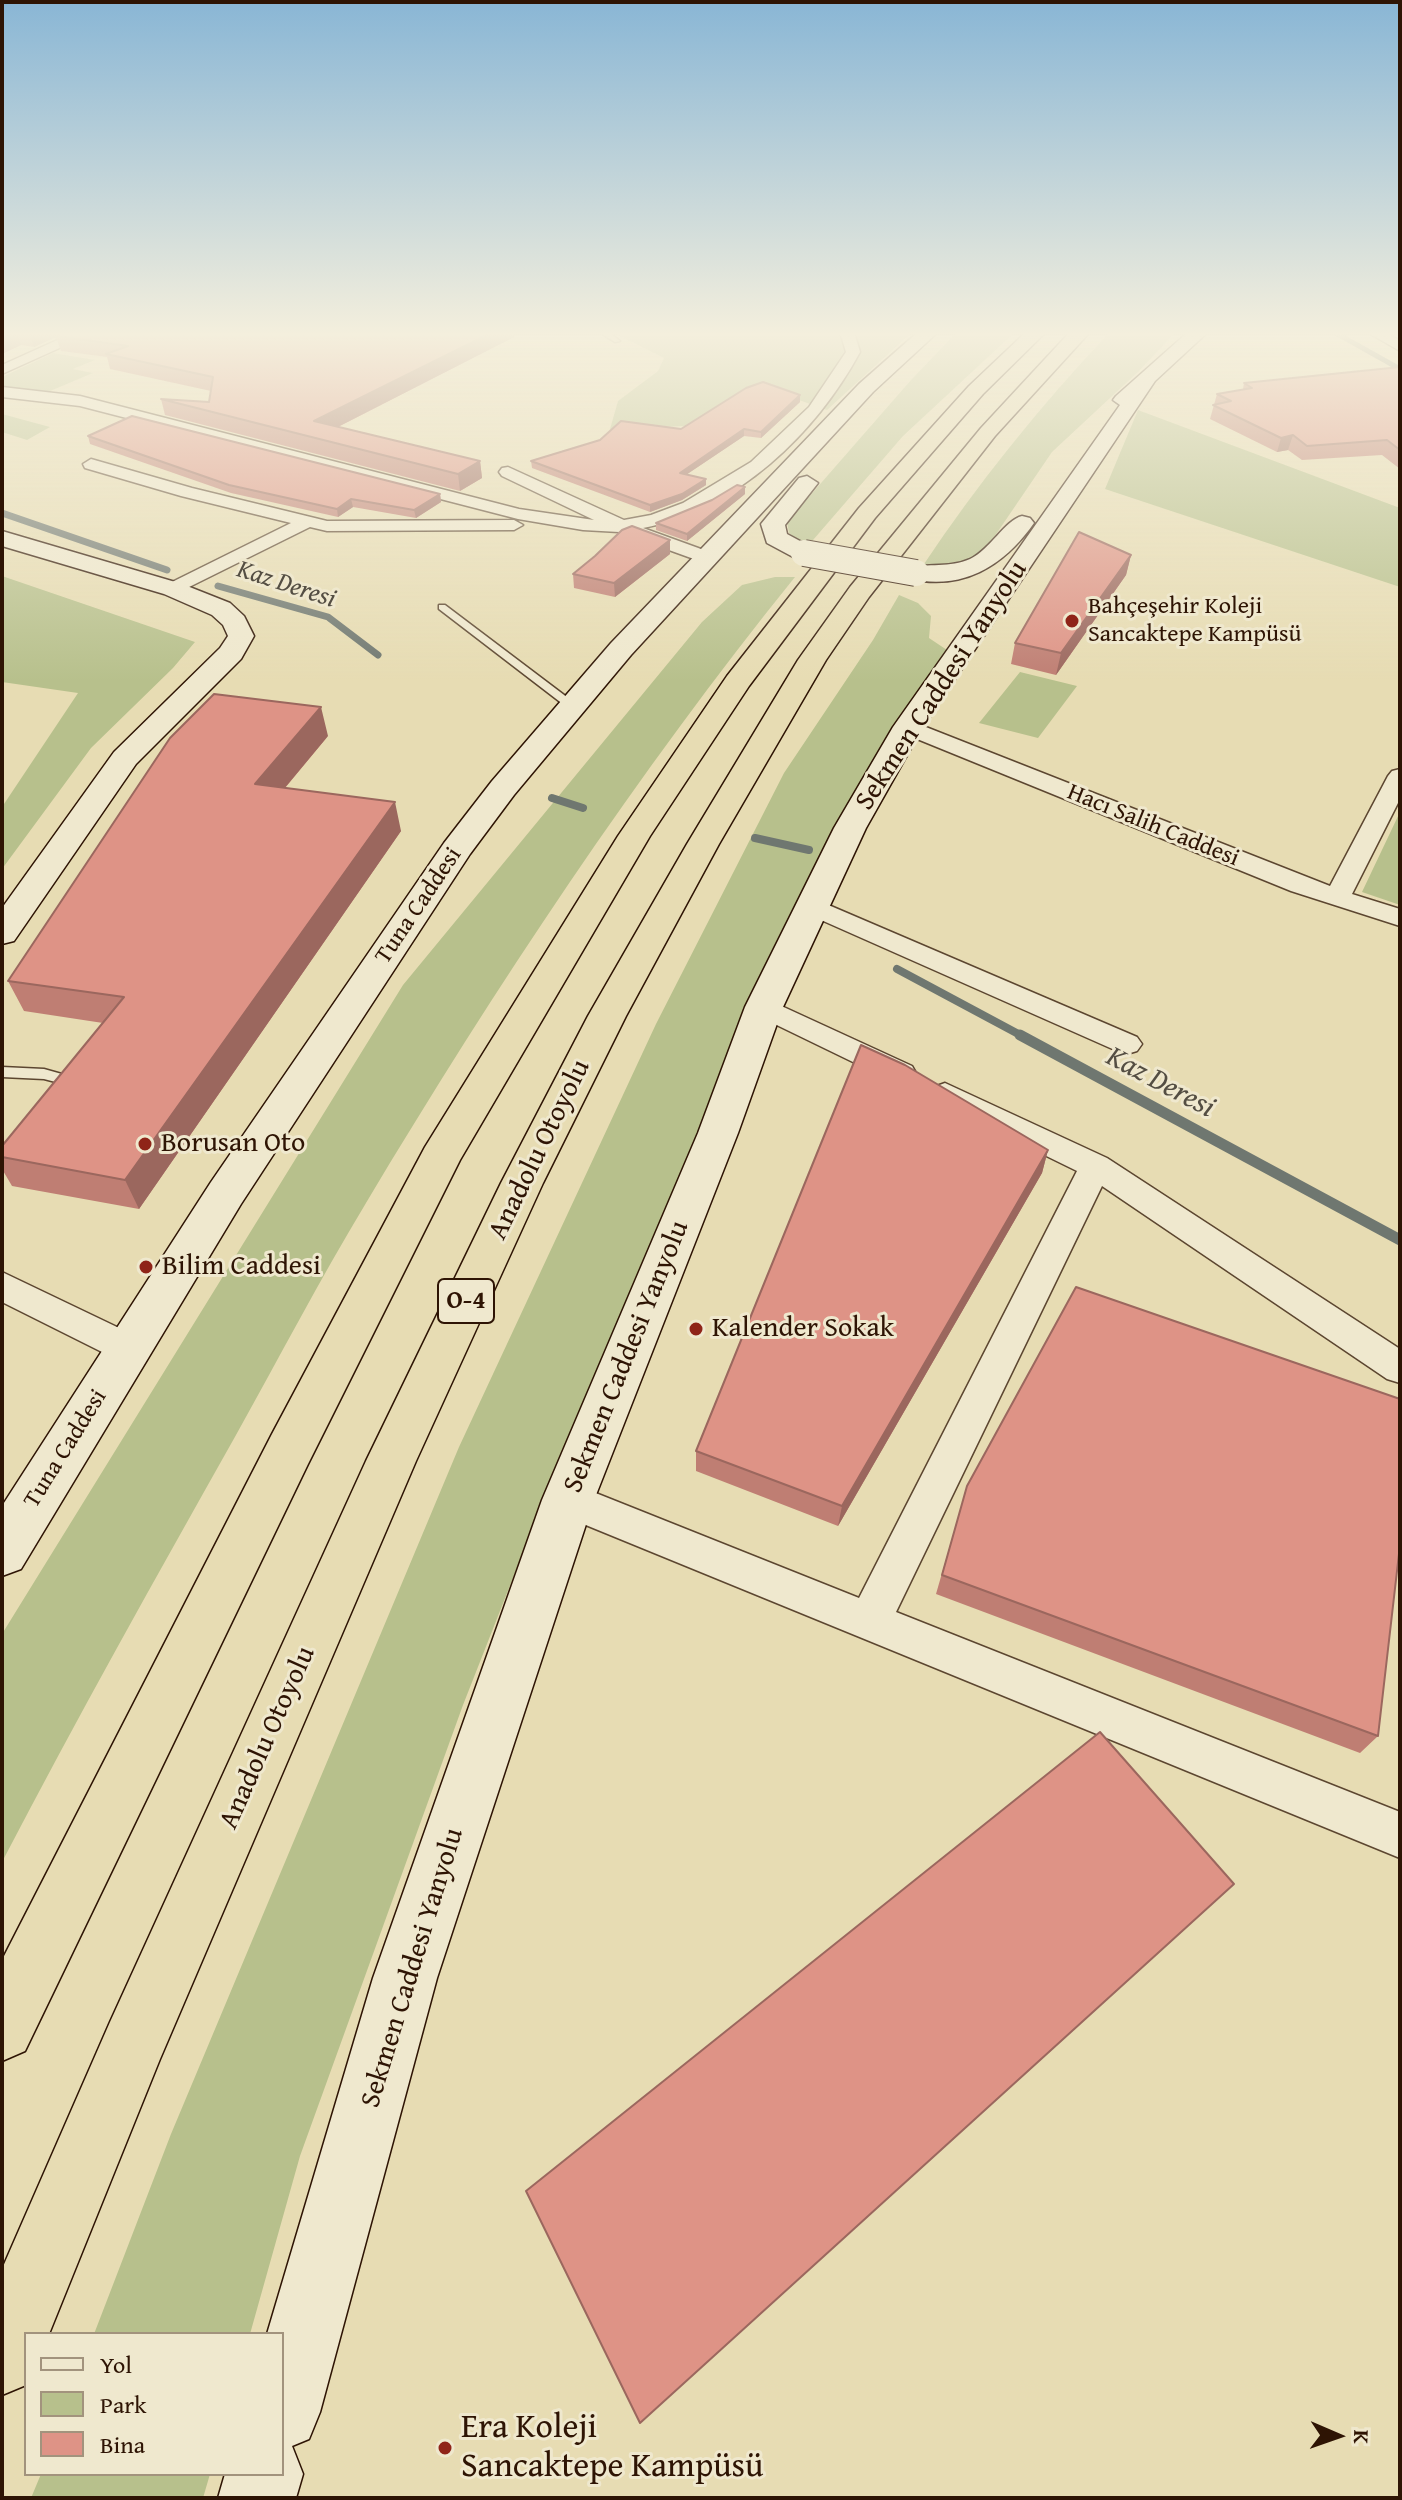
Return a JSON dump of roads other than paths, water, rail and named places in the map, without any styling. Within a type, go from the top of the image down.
[{"type":"highway","points":[[2,2028],[290,1449],[440,1158],[634,836],[737,682],[840,547],[925,449]]},
{"type":"highway","name":"Anadolu Otoyolu","points":[[2,2357],[133,2045],[391,1461],[522,1183],[607,1016],[812,660],[859,592],[976,449]]},
{"type":"main road","name":"Tuna Caddesi","points":[[2,1552],[226,1193],[456,850],[513,775],[572,706],[705,557],[808,449]]},
{"type":"main road","points":[[835,449],[773,524],[776,538],[804,553],[916,573],[950,574],[981,566],[1014,535],[1034,503]]},
{"type":"main road","points":[[1058,470],[1074,449]]},
{"type":"main road","name":"Sekmen Caddesi Yanyolu","points":[[284,2405],[405,1978],[568,1500],[718,1133],[764,1007],[850,828],[908,727],[1100,449]]},
{"type":"main road","points":[[2,538],[173,589],[221,609],[235,622],[241,636],[222,646],[125,758],[2,933]]},
{"type":"main road","points":[[2,563],[134,603]]},
{"type":"main road","points":[[257,2498],[263,2476]]},
{"type":"street","points":[[265,449],[518,514],[580,524]]},
{"type":"street","points":[[91,464],[306,522],[365,528],[621,526],[660,517],[745,476],[777,449]]},
{"type":"street","points":[[508,472],[621,526],[705,557]]},
{"type":"street","points":[[173,589],[306,522]]},
{"type":"street","name":"Hacı Salih Caddesi","points":[[908,727],[1300,885],[1400,918]]},
{"type":"street","points":[[1337,898],[1400,776]]},
{"type":"street","points":[[812,906],[1127,1044]]},
{"type":"street","points":[[764,1007],[1096,1166],[1400,1368]]},
{"type":"street","points":[[869,1622],[1096,1166]]},
{"type":"street","points":[[2,1286],[129,1349]]},
{"type":"street","points":[[568,1500],[1400,1835]]},
{"type":"lane","points":[[442,607],[572,706]]},
{"type":"lane","points":[[2,1072],[44,1074],[71,1081]]},
{"type":"waterway","name":"Kaz Deresi","points":[[2,513],[167,570]]},
{"type":"waterway","name":"Kaz Deresi","points":[[218,586],[328,617],[378,655]]},
{"type":"waterway","name":"Kaz Deresi","points":[[552,798],[583,808]]},
{"type":"waterway","name":"Kaz Deresi","points":[[755,838],[809,850]]},
{"type":"waterway","name":"Kaz Deresi","points":[[897,969],[1024,1037]]},
{"type":"waterway","name":"Kaz Deresi","points":[[1020,1035],[1400,1240]]},
{"type":"place","name":"Bahçeşehir Koleji Sancaktepe Kampüsü","points":[[1072,621]]},
{"type":"place","name":"Borusan Oto","points":[[145,1144]]},
{"type":"place","name":"Bilim Caddesi","points":[[146,1267]]},
{"type":"place","name":"Kalender Sokak","points":[[696,1329]]},
{"type":"place","name":"Era Koleji Sancaktepe Kampüsü","points":[[445,2448]]}]
